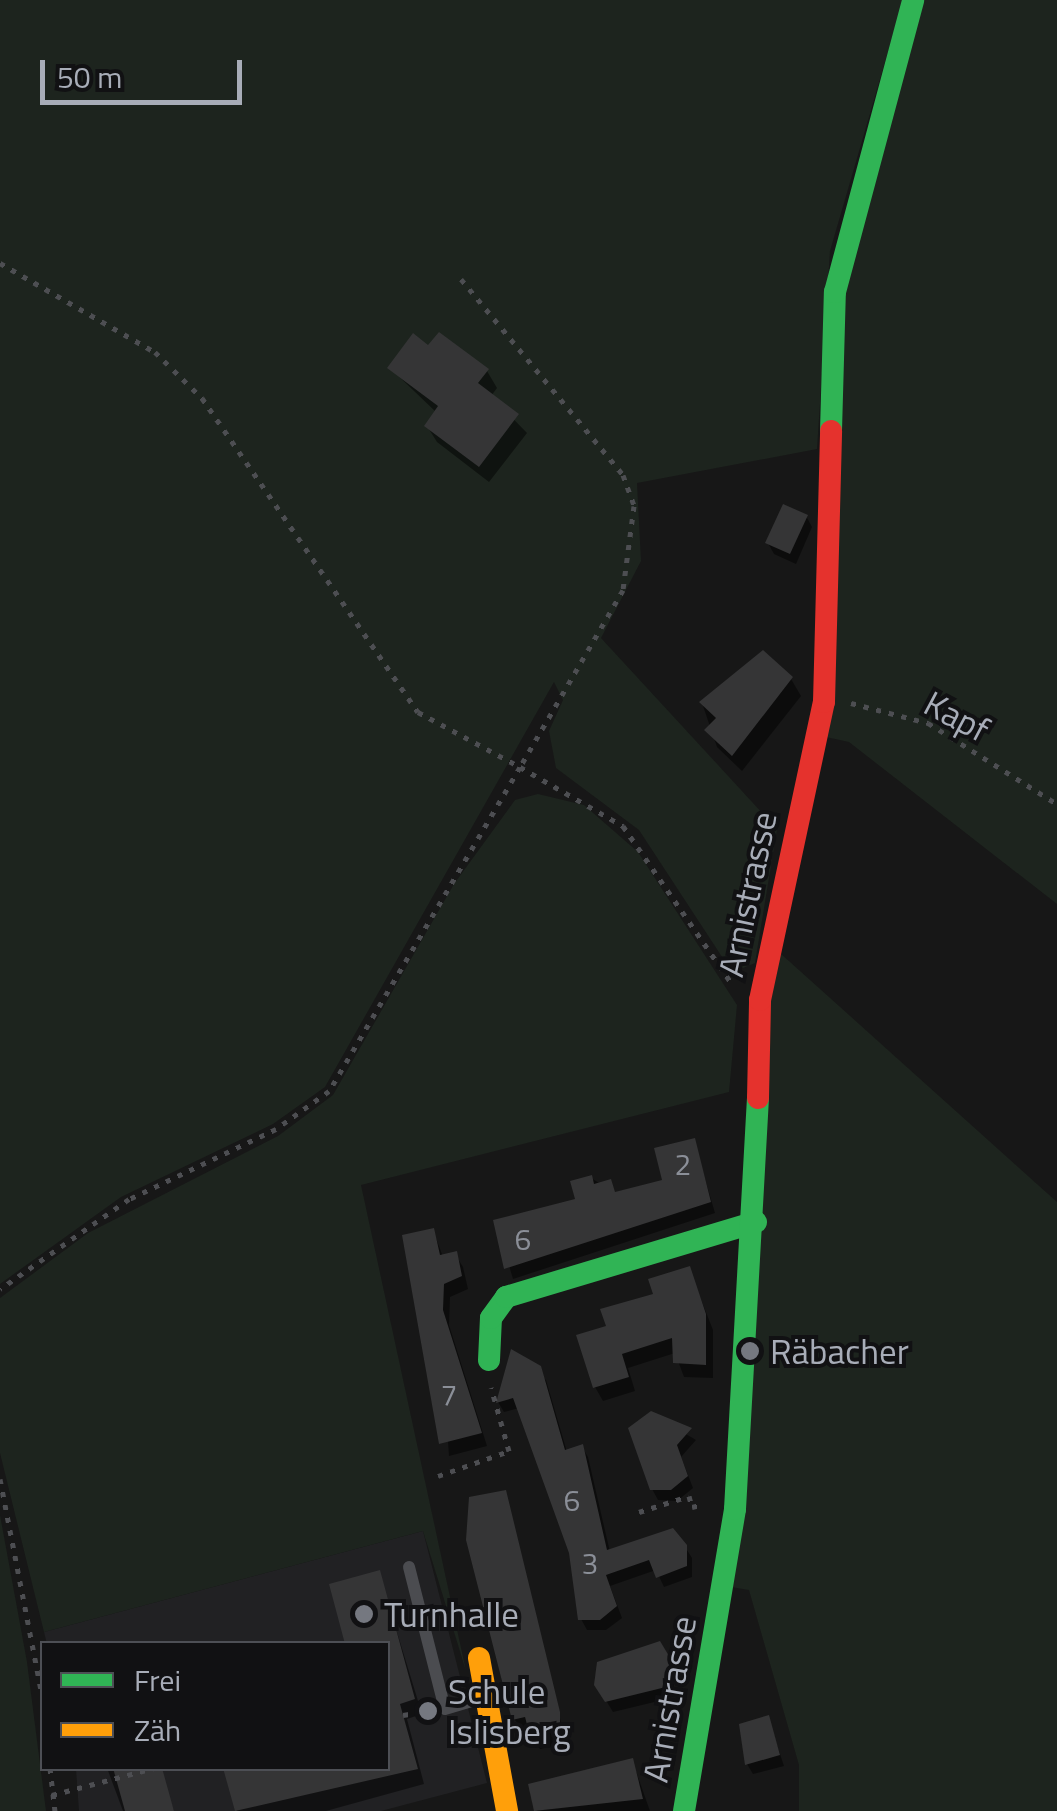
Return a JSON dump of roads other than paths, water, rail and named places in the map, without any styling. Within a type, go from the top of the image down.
[{"type":"street","name":"Arnistrasse","points":[[684,1811],[735,1509],[756,1222],[760,1000],[824,702],[834,591],[835,292],[912,0]]},
{"type":"street","points":[[489,1360],[491,1318],[506,1297],[756,1222]]},
{"type":"street","points":[[479,1658],[507,1811]]},
{"type":"lane","points":[[409,1567],[445,1709],[488,1696]]},
{"type":"place","name":"Räbacher","points":[[750,1351]]},
{"type":"place","name":"Turnhalle","points":[[364,1614]]},
{"type":"place","name":"Schule Islisberg","points":[[428,1711]]}]
